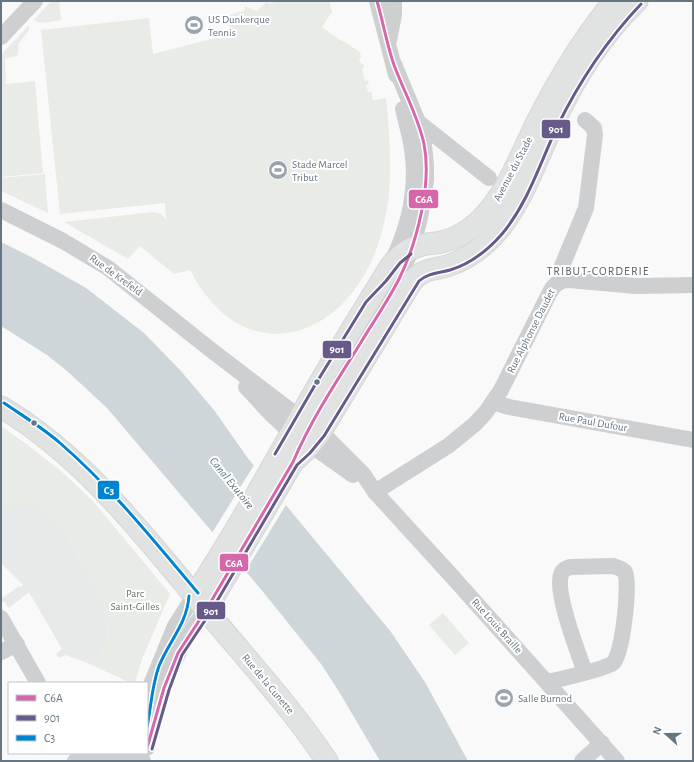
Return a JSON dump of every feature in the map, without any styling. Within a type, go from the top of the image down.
[{"type":"main road","name":"Avenue du Stade","points":[[306,432],[387,272],[396,260],[412,248],[423,244],[446,241],[453,238],[473,226],[486,215],[497,200],[558,82],[588,34],[614,1]]},
{"type":"main road","name":"Avenue du Stade","points":[[306,432],[418,275],[432,269],[450,265],[469,256],[489,240],[502,226],[521,192],[572,86],[602,41],[637,1]]},
{"type":"main road","name":"Rue de la Cunette","points":[[1,407],[49,440],[78,466],[115,503],[285,703],[327,761]]},
{"type":"main road","points":[[200,603],[285,460],[306,432]]},
{"type":"street","points":[[1,38],[35,1]]},
{"type":"street","points":[[306,432],[399,279],[412,248],[414,220],[412,196],[414,164],[411,142],[412,121],[388,44],[377,1]]},
{"type":"street","points":[[388,44],[394,15],[394,1]]},
{"type":"street","name":"Rue Alphonse Daudet","points":[[375,492],[448,446],[475,424],[501,390],[551,290],[561,280],[562,266],[582,219],[587,203],[595,135],[594,128],[585,120]]},
{"type":"street","points":[[412,121],[489,178]]},
{"type":"street","name":"Rue de Krefeld","points":[[4,213],[63,241],[103,264],[272,398],[306,432]]},
{"type":"street","points":[[414,220],[428,236],[434,239],[446,241]]},
{"type":"street","points":[[387,272],[400,244],[414,220]]},
{"type":"street","points":[[412,248],[421,261],[432,269]]},
{"type":"street","points":[[561,280],[641,286],[693,285]]},
{"type":"street","name":"Rue Paul Dufour","points":[[493,402],[509,407],[693,440]]},
{"type":"street","name":"Rue Louis Braille","points":[[306,432],[375,492],[618,761]]},
{"type":"street","points":[[545,679],[584,668],[609,665],[614,662],[618,655],[625,614],[627,582],[625,572],[614,566],[572,567],[565,569],[561,573],[560,580],[563,600],[572,635],[584,668]]},
{"type":"street","points":[[148,692],[175,626],[200,603]]},
{"type":"street","points":[[148,744],[164,688],[200,603]]},
{"type":"street","points":[[1,618],[37,682]]},
{"type":"street","points":[[1,652],[17,644]]},
{"type":"street","points":[[582,761],[602,743]]},
{"type":"street","points":[[77,759],[101,754]]},
{"type":"street","points":[[111,754],[135,759],[144,754]]},
{"type":"shaded area","points":[[1,499],[35,503],[61,527],[104,602],[108,631],[102,655],[85,662],[66,655],[59,658],[56,654],[62,649],[29,592],[9,608],[5,602],[1,601],[1,599],[19,586],[20,587],[23,585],[1,563]]},
{"type":"green space","points":[[51,1],[59,1],[61,20],[44,22],[34,20]]},
{"type":"green space","name":"Stade Marcel Tribut","points":[[267,1],[269,4],[278,1],[329,1],[332,12],[322,27],[360,52],[361,58],[359,59],[361,64],[363,64],[364,68],[362,69],[365,81],[368,80],[369,84],[366,85],[368,92],[371,91],[373,100],[386,98],[389,137],[390,175],[386,212],[376,250],[360,282],[339,307],[315,324],[289,333],[262,332],[236,322],[211,301],[190,270],[174,274],[140,246],[128,259],[64,222],[154,212],[161,214],[166,219],[165,203],[60,214],[41,30],[149,18],[153,54],[231,34],[227,16],[245,10],[244,6],[257,11]]},
{"type":"green space","points":[[29,25],[29,30],[19,43],[17,56],[5,59],[6,84],[35,81],[43,173],[1,177],[1,55]]},
{"type":"green space","points":[[45,174],[48,213],[1,191],[1,178]]},
{"type":"green space","name":"Parc Saint-Gilles","points":[[1,426],[62,472],[93,501],[170,594],[142,659],[135,682],[129,682],[85,662],[102,655],[108,631],[104,602],[61,527],[35,503],[1,499]]},
{"type":"green space","points":[[443,613],[469,643],[455,655],[429,625]]},
{"type":"water","name":"Canal Exutoire","points":[[1,242],[35,259],[86,288],[144,333],[180,370],[214,410],[247,457],[391,632],[425,682],[468,761],[380,761],[321,664],[264,593],[107,408],[67,371],[47,355],[1,326]]},
{"type":"pier","points":[[254,465],[286,505],[245,572],[212,533]]},
{"type":"transit line","name":"C6A","points":[[148,744],[164,688],[178,653],[206,610],[293,462],[324,402],[390,295],[406,265],[412,248],[424,195],[426,177],[424,144],[415,114],[389,50],[377,1]]},
{"type":"transit line","name":"901","points":[[152,749],[169,690],[182,655],[210,613],[297,465],[310,453],[324,436],[419,281],[422,278],[450,270],[472,260],[491,246],[511,222],[533,182],[557,127],[574,94],[594,62],[616,32],[641,4]]},
{"type":"transit line","name":"901","points":[[275,454],[366,302],[386,281],[400,263],[411,254]]},
{"type":"transit line","name":"C3","points":[[4,403],[33,422],[79,460],[132,515],[198,593]]},
{"type":"transit line","name":"C3","points":[[148,720],[153,688],[159,666],[185,615],[189,596]]},
{"type":"place","name":"US Dunkerque Tennis","points":[[194,25]]},
{"type":"place","name":"Stade Marcel Tribut","points":[[278,170]]},
{"type":"place","name":"Salle Burnod","points":[[504,698]]},
{"type":"district","name":"TRIBUT-CORDERIE","points":[[598,271]]}]
